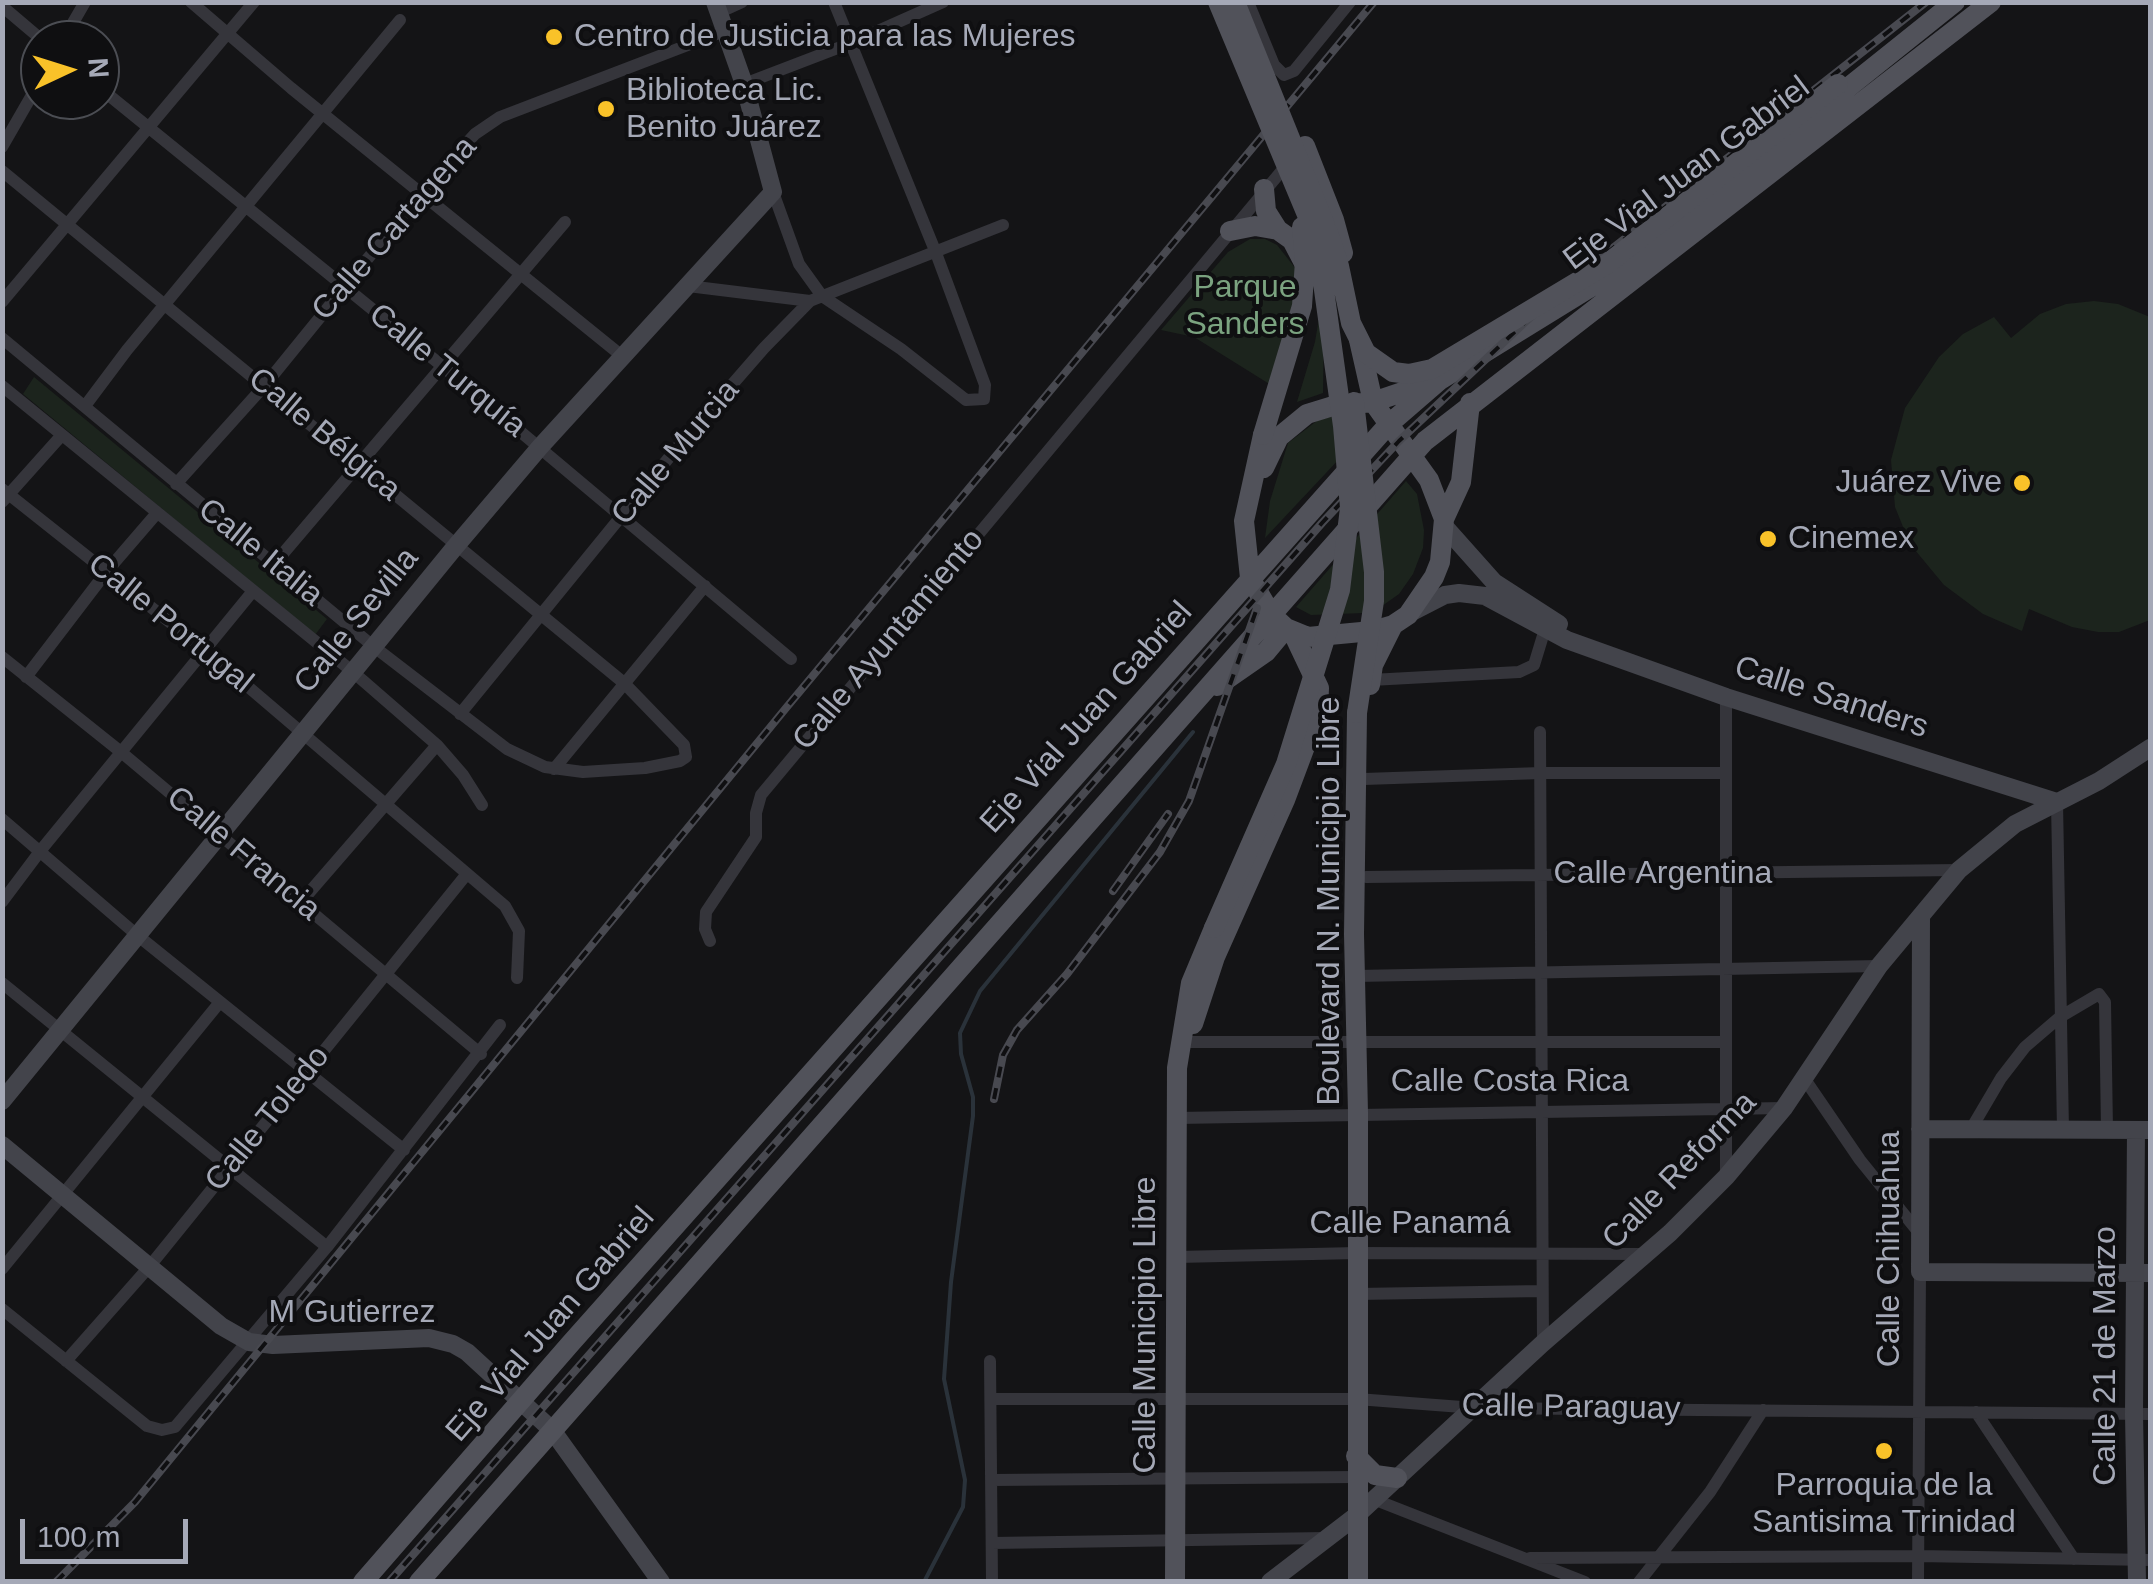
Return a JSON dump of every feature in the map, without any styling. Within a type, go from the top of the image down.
[{"type":"main road","name":"Boulevard N. Municipio Libre","points":[[1184,1042],[1191,983],[1279,785],[1340,590],[1349,536],[1350,484],[1315,238],[1218,2]]},
{"type":"main road","name":"Boulevard N. Municipio Libre","points":[[1236,2],[1328,232],[1374,572],[1374,602],[1354,752],[1358,1582]]},
{"type":"main road","name":"Eje Vial Juan Gabriel","points":[[363,1582],[1388,426],[1440,380],[1624,266],[1954,2]]},
{"type":"main road","name":"Eje Vial Juan Gabriel","points":[[552,1430],[1202,693],[1266,652],[1411,456],[1470,403],[1991,2]]},
{"type":"main road","points":[[1328,232],[1351,323],[1366,353],[1392,372],[1410,374],[1432,369],[1607,264],[1838,84],[1891,55]]},
{"type":"main road","points":[[1304,146],[1334,220],[1373,402],[1429,480],[1445,523]]},
{"type":"main road","points":[[1184,1042],[1215,957],[1286,800],[1318,712],[1320,688],[1283,624],[1250,578],[1244,521],[1263,435],[1302,306],[1305,261],[1296,186]]},
{"type":"main road","points":[[1247,538],[1258,484],[1305,318],[1307,294],[1301,253],[1266,211],[1264,189]]},
{"type":"main road","points":[[1230,231],[1256,226],[1278,230]]},
{"type":"main road","points":[[1365,368],[1410,388]]},
{"type":"main road","points":[[1267,459],[1279,438],[1307,414],[1332,406],[1373,402],[1440,380]]},
{"type":"main road","points":[[1356,970],[1364,944],[1363,740],[1370,680],[1381,644],[1434,577],[1445,523],[1461,482],[1470,403]]},
{"type":"main road","points":[[1283,624],[1321,637],[1372,631],[1400,620]]},
{"type":"main road","name":"Calle Municipio Libre","points":[[1175,1582],[1177,1118],[1178,1068],[1184,1042]]},
{"type":"main road","points":[[418,1582],[552,1430]]},
{"type":"main road","points":[[1356,1467],[1397,1478]]},
{"type":"street","points":[[191,2],[622,356]]},
{"type":"street","points":[[2,302],[254,2]]},
{"type":"street","name":"Calle Cartagena","points":[[176,484],[265,385],[421,192],[475,134],[500,117],[742,2]]},
{"type":"street","points":[[688,286],[816,298],[902,349],[966,400],[984,400],[985,385],[936,253],[834,2]]},
{"type":"street","points":[[744,84],[943,2]]},
{"type":"street","points":[[1248,2],[1274,65],[1284,75],[1294,71],[1350,2]]},
{"type":"street","points":[[721,15],[773,192],[816,298]]},
{"type":"street","points":[[84,406],[400,20]]},
{"type":"street","name":"Calle Turquía","points":[[120,105],[441,364],[791,659]]},
{"type":"street","points":[[2,146],[20,115]]},
{"type":"street","name":"Calle Ayuntamiento","points":[[710,941],[705,929],[706,912],[756,837],[761,795],[1264,189],[1304,146]]},
{"type":"street","name":"Calle Bélgica","points":[[2,171],[624,683],[684,745]]},
{"type":"street","name":"Calle Sevilla","points":[[2,1100],[455,547],[540,447],[773,192]]},
{"type":"street","points":[[275,563],[564,222]]},
{"type":"street","name":"Calle Murcia","points":[[460,714],[714,406],[816,298],[1003,224]]},
{"type":"street","name":"Calle Italia","points":[[2,338],[373,646],[522,758],[554,769],[604,772],[684,759],[688,754],[684,745]]},
{"type":"street","name":"Calle Italia","points":[[2,386],[437,745],[482,805]]},
{"type":"street","points":[[4,495],[60,436]]},
{"type":"street","name":"Calle Portugal","points":[[4,495],[108,571],[505,906],[516,922],[520,941],[517,978]]},
{"type":"street","points":[[26,677],[157,514]]},
{"type":"street","name":"Calle Sanders","points":[[1445,523],[1469,557],[1494,582],[1588,645]]},
{"type":"street","points":[[554,769],[705,586]]},
{"type":"street","points":[[2,902],[252,591]]},
{"type":"street","name":"Calle Sanders","points":[[1400,620],[1445,595],[1474,594],[1502,604],[1567,640],[1726,696],[2057,802]]},
{"type":"street","points":[[1370,680],[1528,670],[1537,658],[1545,629]]},
{"type":"street","name":"Calle Francia","points":[[2,657],[481,1054]]},
{"type":"street","points":[[1726,696],[1726,1176]]},
{"type":"street","points":[[1540,732],[1543,1343]]},
{"type":"street","points":[[301,902],[437,745]]},
{"type":"street","name":"Calle Reforma","points":[[1270,1582],[1356,1516],[1543,1343],[1670,1233],[1726,1176],[1784,1108],[1879,966],[1960,870],[2015,824],[2113,773],[2150,748]]},
{"type":"street","points":[[1364,778],[1726,772]]},
{"type":"street","points":[[2057,802],[2063,1130]]},
{"type":"street","points":[[2,819],[137,935],[404,1150]]},
{"type":"street","name":"Calle Argentina","points":[[1366,878],[1960,870]]},
{"type":"street","name":"Calle Toledo","points":[[66,1361],[150,1267],[466,875]]},
{"type":"street","name":"Calle Chihuahua","points":[[1918,1582],[1921,917]]},
{"type":"street","points":[[1356,970],[1879,966]]},
{"type":"street","points":[[2,983],[327,1247]]},
{"type":"street","points":[[1972,1130],[2012,1062],[2060,1017],[2095,995],[2104,998],[2108,1130]]},
{"type":"street","points":[[2,1269],[220,1002]]},
{"type":"street","points":[[2,1309],[148,1426],[168,1429],[184,1420],[327,1247],[500,1026]]},
{"type":"street","points":[[1184,1042],[1726,1042]]},
{"type":"street","points":[[1804,1078],[1860,1160],[1920,1234]]},
{"type":"street","name":"Calle Costa Rica","points":[[1177,1118],[1784,1108]]},
{"type":"street","points":[[1920,1129],[2143,1130]]},
{"type":"street","name":"Calle 21 de Marzo","points":[[2137,1582],[2144,1560],[2143,1130]]},
{"type":"street","name":"M Gutierrez","points":[[2,1145],[222,1326],[249,1342],[273,1345],[442,1340],[467,1352],[552,1430],[661,1582]]},
{"type":"street","name":"Calle Panamá","points":[[1176,1257],[1644,1254]]},
{"type":"street","points":[[1920,1272],[2143,1273]]},
{"type":"street","points":[[1357,1294],[1542,1290]]},
{"type":"street","points":[[990,1361],[992,1582]]},
{"type":"street","name":"Calle Paraguay","points":[[992,1399],[1357,1399],[1475,1408],[2142,1414]]},
{"type":"street","points":[[1638,1582],[1710,1492],[1762,1410]]},
{"type":"street","points":[[1976,1412],[2074,1560]]},
{"type":"street","points":[[992,1480],[1175,1478],[1356,1467]]},
{"type":"street","points":[[1373,1500],[1586,1582]]},
{"type":"street","points":[[992,1543],[1326,1538]]},
{"type":"street","points":[[1530,1558],[1918,1556],[2144,1560]]},
{"type":"green space","name":"Parque Sanders","points":[[1250,239],[1265,239],[1277,245],[1296,269],[1300,282],[1271,385],[1194,337],[1161,330],[1228,252]]},
{"type":"green space","name":"Juárez Vive","points":[[2066,304],[2118,304],[2150,317],[2150,620],[2119,632],[2098,632],[2072,627],[2029,609],[2022,631],[1983,614],[1944,585],[1910,544],[1895,507],[1891,460],[1905,408],[1939,357],[1963,334],[1994,317],[2011,338],[2040,314]]},
{"type":"green space","points":[[1320,312],[1324,312],[1323,393],[1297,402],[1315,342]]},
{"type":"green space","points":[[34,377],[327,619],[315,635],[23,394]]},
{"type":"green space","points":[[1335,416],[1341,457],[1265,538],[1270,501],[1288,443],[1318,420]]},
{"type":"green space","points":[[1406,481],[1417,494],[1423,548],[1413,574],[1399,594],[1364,613],[1311,615],[1296,607]]},
{"type":"waterway","points":[[924,1582],[963,1507],[965,1480],[944,1379],[951,1282],[973,1116],[960,1033],[980,991],[1193,732]]},
{"type":"railway","points":[[56,1582],[135,1502],[786,708],[1374,2]]},
{"type":"railway","points":[[389,1582],[1322,523],[1399,441],[1557,292],[1926,2]]},
{"type":"railway","points":[[994,1099],[1003,1055],[1017,1030],[1067,974],[1160,852],[1189,801],[1257,608]]},
{"type":"railway","points":[[1113,891],[1168,814]]},
{"type":"place","name":"Centro de Justicia para las Mujeres","points":[[554,37]]},
{"type":"place","name":"Biblioteca Lic. Benito Juárez","points":[[606,109]]},
{"type":"place","name":"Juárez Vive","points":[[2022,483]]},
{"type":"place","name":"Cinemex","points":[[1768,539]]},
{"type":"place","name":"Parroquia de la Santisima Trinidad","points":[[1884,1451]]}]
